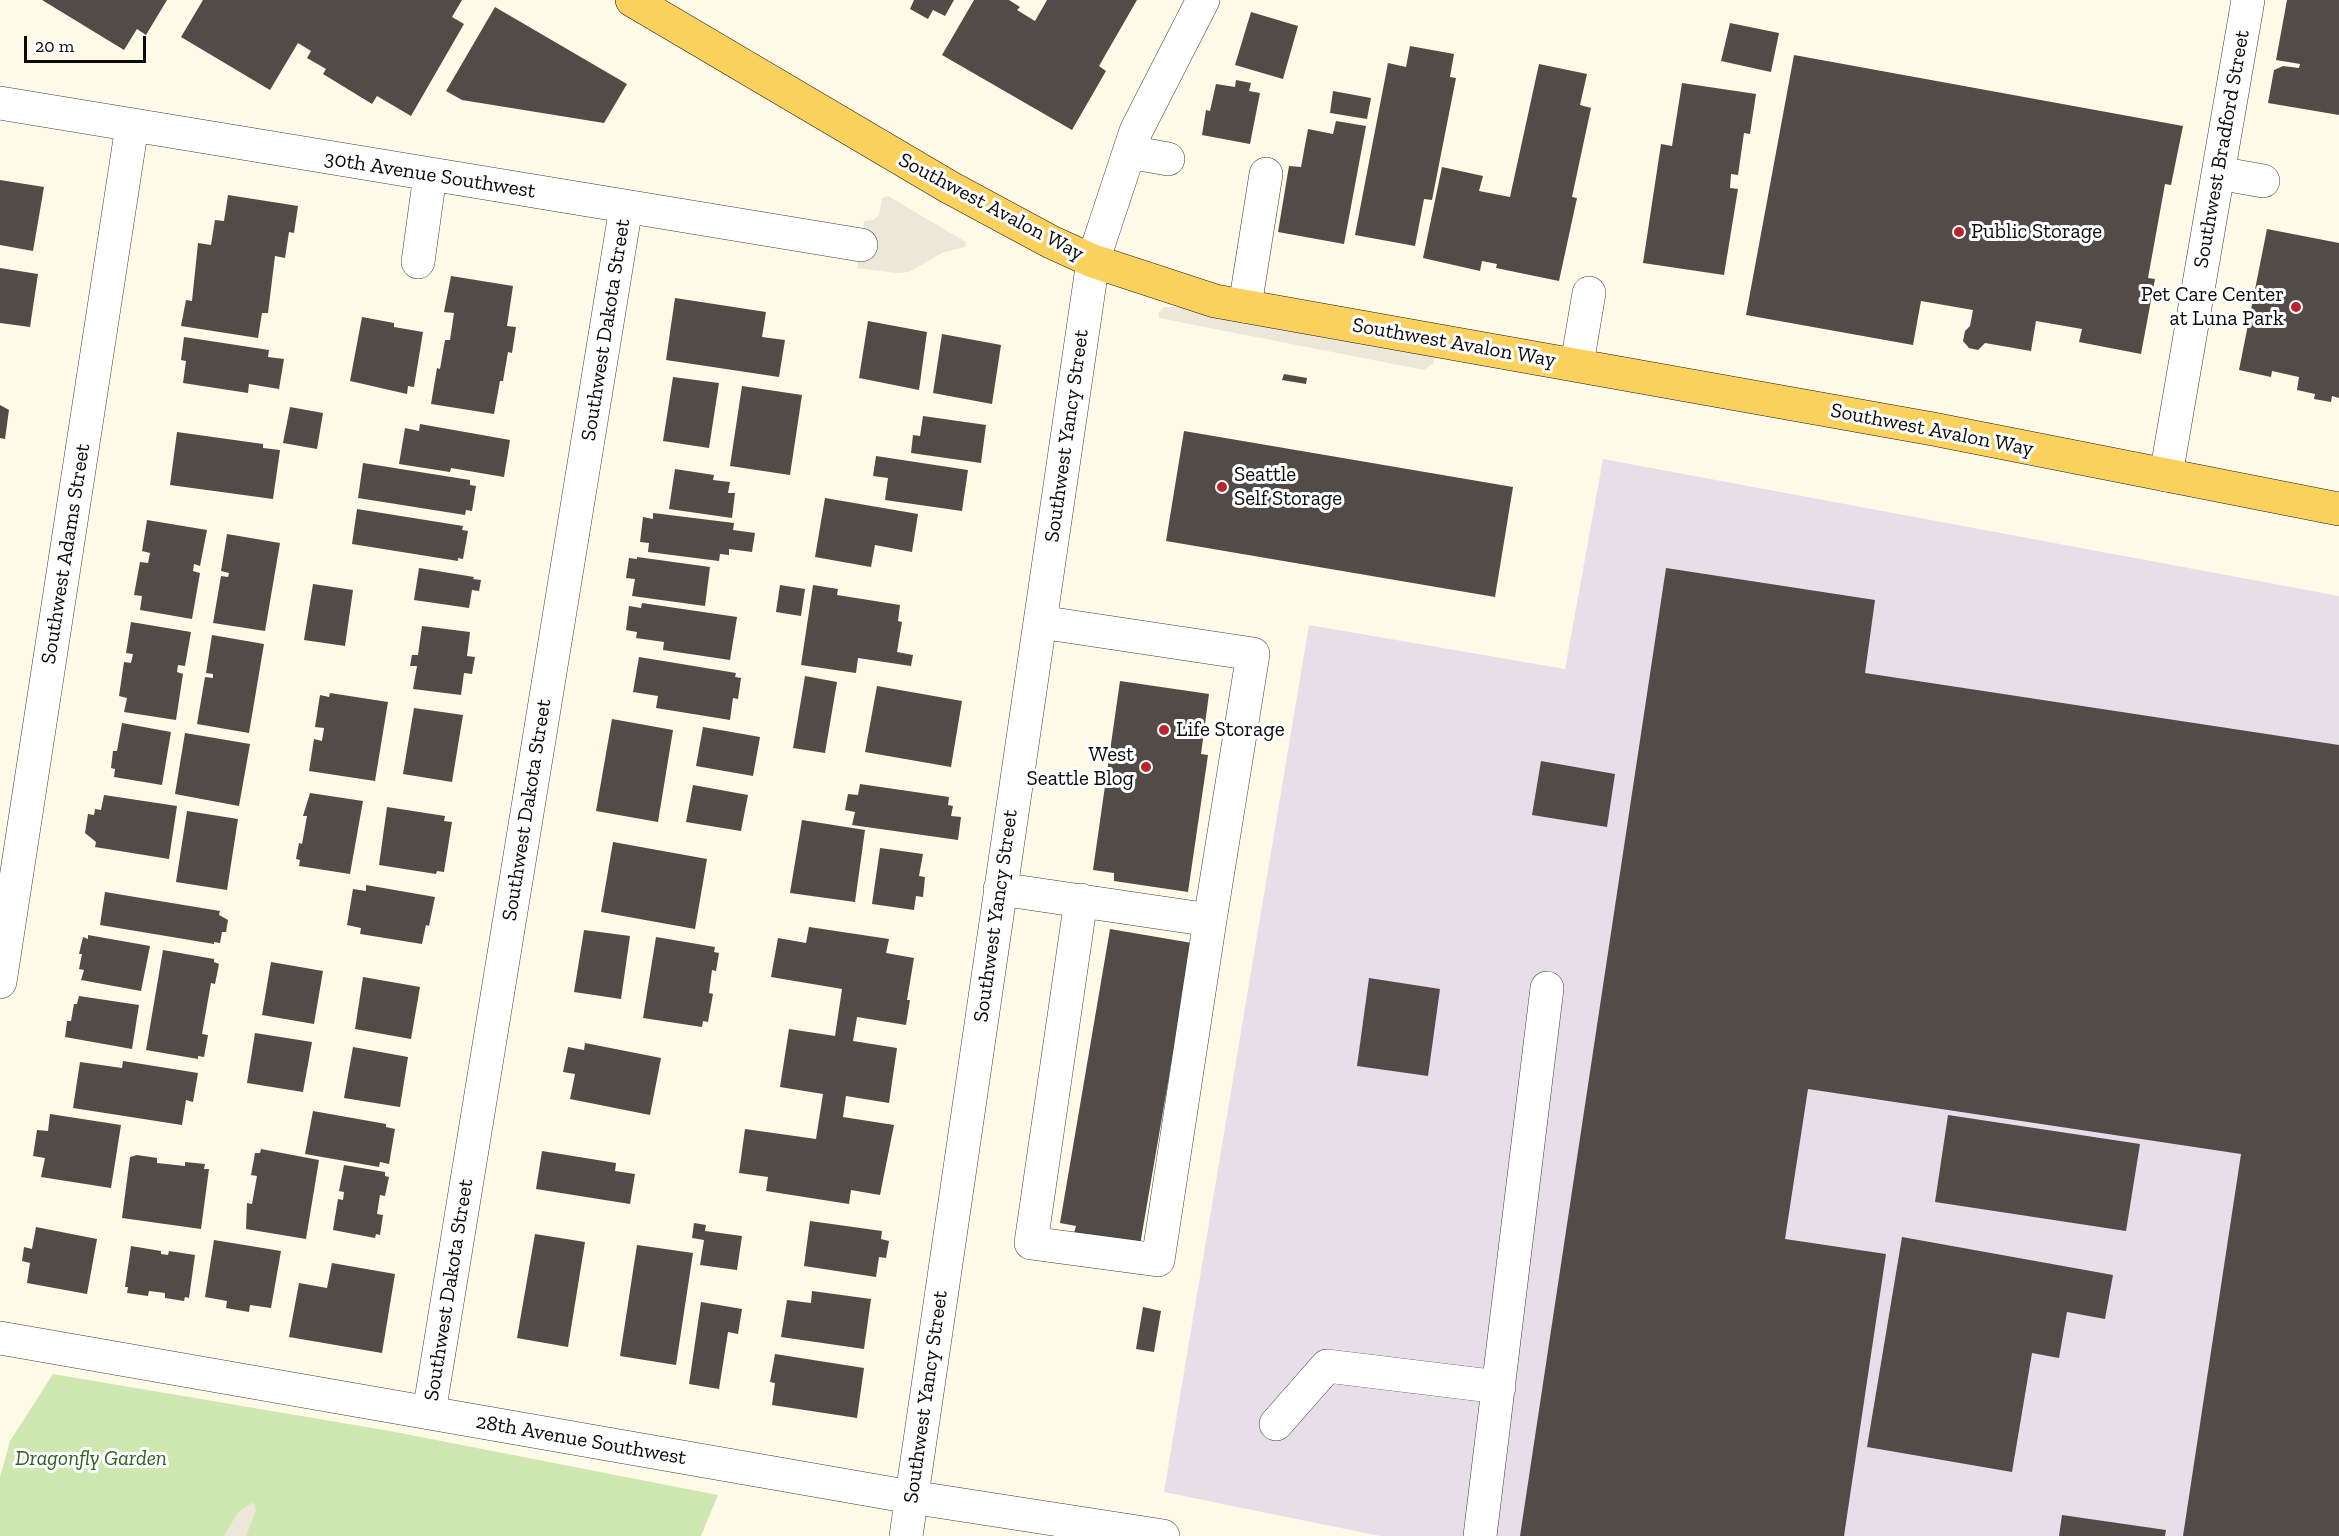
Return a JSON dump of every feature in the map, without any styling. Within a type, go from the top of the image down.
[{"type":"main road","name":"Southwest Avalon Way","points":[[632,0],[949,187],[1051,242],[1093,261],[1215,301],[1933,429],[2339,509]]},
{"type":"street","name":"Southwest Yancy Street","points":[[906,1536],[1093,261],[1136,131],[1203,0]]},
{"type":"street","name":"Southwest Bradford Street","points":[[2166,475],[2248,0]]},
{"type":"street","name":"30th Avenue Southwest","points":[[0,104],[861,245]]},
{"type":"street","name":"Southwest Adams Street","points":[[0,982],[132,126]]},
{"type":"street","points":[[1129,152],[1168,159]]},
{"type":"street","points":[[2218,173],[2263,181]]},
{"type":"street","points":[[1245,306],[1266,174]]},
{"type":"street","points":[[418,262],[430,175]]},
{"type":"street","name":"Southwest Dakota Street","points":[[429,1413],[626,207]]},
{"type":"street","points":[[1577,364],[1589,294]]},
{"type":"street","points":[[1040,622],[1253,654],[1158,1260],[1031,1243],[1081,900]]},
{"type":"street","points":[[1000,889],[1210,920]]},
{"type":"street","points":[[1480,1536],[1547,987]]},
{"type":"street","name":"28th Avenue Southwest","points":[[0,1338],[911,1497],[1162,1536]]},
{"type":"street","points":[[1276,1424],[1327,1366],[1499,1387]]},
{"type":"shaded area","points":[[888,196],[966,242],[965,247],[942,253],[909,272],[897,273],[857,268],[864,221],[873,220],[879,215],[882,198]]},
{"type":"shaded area","points":[[1164,307],[1182,307],[1434,357],[1434,363],[1424,370],[1159,318],[1159,312]]},
{"type":"shaded area","points":[[1603,459],[2339,596],[2339,1536],[1380,1536],[1164,1492],[1309,625],[1565,669]]},
{"type":"shaded area","points":[[254,1502],[256,1511],[246,1536],[224,1536],[238,1512]]},
{"type":"green space","name":"Dragonfly Garden","points":[[53,1374],[390,1431],[718,1495],[701,1536],[0,1536],[0,1477],[10,1441]]},
{"type":"building","points":[[42,0],[167,0],[146,35],[137,29],[124,50]]},
{"type":"building","points":[[203,0],[462,0],[452,17],[464,24],[411,116],[377,96],[372,104],[323,74],[326,69],[307,58],[311,51],[298,43],[270,90],[181,37]]},
{"type":"building","points":[[914,0],[954,0],[945,16],[933,10],[928,19],[910,9]]},
{"type":"building","points":[[974,0],[1009,0],[1020,7],[1017,10],[1035,21],[1047,0],[1137,0],[1099,66],[1106,71],[1072,130],[942,55]]},
{"type":"building","points":[[2287,0],[2339,0],[2339,115],[2268,103],[2274,70],[2283,66],[2299,68],[2300,64],[2276,60]]},
{"type":"building","points":[[495,7],[627,84],[604,123],[462,100],[446,91]]},
{"type":"building","points":[[1251,12],[1298,26],[1283,79],[1235,65]]},
{"type":"building","points":[[1730,23],[1779,33],[1771,72],[1721,61]]},
{"type":"building","points":[[1410,46],[1454,54],[1450,77],[1456,78],[1432,200],[1424,199],[1415,246],[1355,235],[1388,63],[1406,67]]},
{"type":"building","name":"Public Storage","points":[[1794,55],[2183,126],[2171,185],[2165,184],[2148,278],[2155,279],[2141,354],[2079,342],[2082,329],[2036,321],[2031,351],[1985,343],[1978,350],[1969,348],[1963,341],[1965,331],[1970,326],[1973,310],[1921,301],[1913,345],[1746,315]]},
{"type":"building","points":[[1539,64],[1587,74],[1580,105],[1591,108],[1572,197],[1577,198],[1559,281],[1496,268],[1497,264],[1482,261],[1480,271],[1423,258],[1442,167],[1483,176],[1479,191],[1510,197]]},
{"type":"building","points":[[1236,80],[1251,83],[1249,91],[1260,93],[1250,144],[1202,135],[1206,110],[1210,111],[1216,84],[1235,87]]},
{"type":"building","points":[[1682,83],[1756,94],[1750,134],[1744,133],[1738,175],[1731,174],[1730,188],[1738,189],[1724,275],[1643,263],[1661,144],[1672,146]]},
{"type":"building","points":[[1333,91],[1371,98],[1367,119],[1330,113]]},
{"type":"building","points":[[1336,121],[1366,126],[1344,244],[1278,232],[1289,166],[1301,167],[1308,129],[1333,134]]},
{"type":"building","points":[[0,180],[44,187],[33,251],[0,245]]},
{"type":"building","points":[[228,195],[298,206],[294,233],[289,232],[285,258],[275,256],[268,313],[262,313],[258,338],[181,326],[186,300],[192,301],[198,243],[211,245],[215,220],[224,221]]},
{"type":"building","name":"Pet Care Center at Luna Park","points":[[2267,229],[2339,243],[2339,398],[2332,396],[2331,402],[2314,399],[2315,394],[2297,390],[2299,377],[2272,371],[2271,377],[2239,370]]},
{"type":"building","points":[[0,268],[38,274],[30,327],[0,323]]},
{"type":"building","points":[[451,276],[513,286],[507,326],[516,327],[512,353],[508,352],[494,414],[431,404],[437,368],[440,369],[445,340],[450,340],[454,313],[444,312]]},
{"type":"building","points":[[675,298],[766,312],[762,337],[785,340],[779,377],[666,360]]},
{"type":"building","points":[[362,317],[394,323],[394,327],[423,332],[414,387],[408,386],[407,394],[350,381]]},
{"type":"building","points":[[868,321],[927,332],[919,390],[859,378]]},
{"type":"building","points":[[942,334],[1001,345],[992,404],[933,393]]},
{"type":"building","points":[[184,337],[269,350],[268,357],[284,359],[279,389],[249,384],[248,393],[183,383],[186,361],[181,360]]},
{"type":"building","points":[[1284,374],[1307,378],[1306,384],[1282,380]]},
{"type":"building","points":[[673,377],[719,383],[709,448],[663,441]]},
{"type":"building","points":[[742,386],[802,395],[790,475],[730,466]]},
{"type":"building","points":[[0,405],[9,410],[5,439],[0,438]]},
{"type":"building","points":[[290,407],[323,413],[317,449],[283,443]]},
{"type":"building","points":[[923,416],[986,425],[981,463],[911,453],[913,435],[920,436]]},
{"type":"building","points":[[420,424],[510,440],[504,477],[451,468],[450,472],[399,464],[405,428],[419,431]]},
{"type":"building","points":[[1184,431],[1513,487],[1495,597],[1166,541]]},
{"type":"building","points":[[177,432],[263,444],[263,448],[280,450],[273,499],[170,485]]},
{"type":"building","points":[[876,456],[968,470],[962,511],[885,500],[888,478],[873,476]]},
{"type":"building","points":[[363,463],[470,480],[470,485],[476,486],[472,511],[466,510],[465,515],[358,498]]},
{"type":"building","points":[[675,469],[714,475],[713,480],[730,482],[728,493],[735,493],[732,518],[669,509]]},
{"type":"building","points":[[825,498],[918,514],[912,552],[875,545],[871,567],[815,557]]},
{"type":"building","points":[[357,509],[463,526],[462,530],[468,531],[463,559],[458,558],[458,561],[352,544]]},
{"type":"building","points":[[653,513],[734,523],[733,530],[755,533],[752,552],[729,549],[729,555],[720,554],[719,561],[648,552],[649,543],[640,542],[643,517],[653,519]]},
{"type":"building","points":[[147,520],[207,530],[200,566],[194,564],[193,571],[200,573],[192,619],[140,610],[142,596],[134,595],[140,562],[148,563],[150,553],[142,551]]},
{"type":"building","points":[[227,534],[280,543],[265,631],[213,623],[221,576],[228,577],[229,573],[221,571]]},
{"type":"building","points":[[637,557],[710,567],[705,606],[632,596],[635,579],[626,578],[629,558],[637,559]]},
{"type":"building","points":[[419,568],[474,577],[473,579],[481,580],[479,591],[472,590],[469,608],[414,600]]},
{"type":"building","points":[[1666,568],[1875,600],[1865,673],[2339,745],[2339,1536],[2183,1536],[2241,1154],[1808,1089],[1785,1239],[1886,1254],[1844,1536],[1520,1536]]},
{"type":"building","points":[[313,584],[353,590],[345,646],[304,640]]},
{"type":"building","points":[[780,585],[805,589],[801,616],[776,612]]},
{"type":"building","points":[[813,585],[838,589],[837,595],[900,605],[898,621],[902,622],[897,652],[913,655],[911,666],[858,658],[856,673],[801,665]]},
{"type":"building","points":[[642,603],[737,617],[730,660],[663,650],[664,642],[636,638],[637,632],[626,630],[629,606],[641,608]]},
{"type":"building","points":[[131,622],[191,632],[185,666],[178,665],[177,672],[183,674],[176,720],[124,712],[127,698],[119,696],[124,662],[131,663],[133,654],[126,653]]},
{"type":"building","points":[[422,626],[470,632],[467,656],[475,657],[472,674],[464,673],[461,695],[413,689],[417,666],[410,666],[412,655],[418,655]]},
{"type":"building","points":[[212,635],[264,644],[249,733],[197,724],[205,677],[213,678],[213,674],[206,673]]},
{"type":"building","points":[[639,657],[736,673],[735,677],[741,678],[738,699],[733,698],[730,720],[656,708],[658,696],[633,692]]},
{"type":"building","points":[[805,676],[837,682],[825,753],[793,748]]},
{"type":"building","points":[[1120,681],[1209,694],[1201,754],[1208,755],[1188,892],[1114,881],[1114,873],[1093,870]]},
{"type":"building","points":[[877,686],[962,701],[951,767],[865,752]]},
{"type":"building","points":[[330,693],[388,702],[375,781],[309,771],[314,739],[322,741],[324,728],[315,727],[320,695],[329,697]]},
{"type":"building","points":[[414,708],[463,715],[452,782],[403,774]]},
{"type":"building","points":[[612,719],[673,730],[658,822],[596,811]]},
{"type":"building","points":[[122,723],[171,732],[162,785],[114,777],[115,769],[111,768],[113,751],[117,751]]},
{"type":"building","points":[[703,727],[760,737],[753,776],[696,766]]},
{"type":"building","points":[[185,733],[250,744],[239,806],[175,794]]},
{"type":"building","points":[[1541,761],[1615,774],[1607,827],[1532,815]]},
{"type":"building","points":[[860,784],[949,797],[948,805],[953,806],[951,816],[961,817],[958,840],[852,825],[855,812],[845,810],[848,794],[858,795]]},
{"type":"building","points":[[693,785],[748,795],[741,831],[686,822]]},
{"type":"building","points":[[310,793],[363,801],[350,874],[299,866],[300,860],[296,859],[299,843],[302,844],[307,816],[303,816]]},
{"type":"building","points":[[104,795],[177,806],[169,859],[95,847],[96,842],[85,833],[88,814],[94,815],[95,809],[101,810]]},
{"type":"building","points":[[387,807],[445,816],[444,821],[452,822],[444,872],[437,871],[436,874],[379,865]]},
{"type":"building","points":[[187,811],[238,819],[227,890],[176,882]]},
{"type":"building","points":[[802,820],[865,830],[855,902],[790,893]]},
{"type":"building","points":[[613,842],[707,859],[695,929],[601,912]]},
{"type":"building","points":[[880,848],[923,854],[919,876],[925,877],[923,897],[916,896],[914,910],[872,904]]},
{"type":"building","points":[[366,885],[435,897],[429,926],[426,925],[422,944],[360,934],[361,928],[347,925],[353,889],[366,891]]},
{"type":"building","points":[[105,892],[220,911],[219,915],[228,920],[226,932],[222,932],[220,943],[214,942],[214,944],[100,925]]},
{"type":"building","points":[[809,927],[889,939],[886,953],[914,958],[907,1000],[910,1000],[906,1025],[857,1017],[853,1041],[897,1048],[889,1103],[846,1096],[843,1117],[894,1125],[880,1195],[851,1190],[849,1204],[766,1191],[768,1177],[739,1173],[745,1129],[816,1139],[823,1094],[780,1087],[789,1029],[835,1036],[842,989],[771,977],[778,938],[806,943]]},
{"type":"building","points":[[1110,929],[1192,943],[1140,1245],[1074,1233],[1076,1226],[1060,1223]]},
{"type":"building","points":[[584,930],[630,936],[621,999],[574,992]]},
{"type":"building","points":[[88,935],[150,946],[141,991],[81,980],[84,970],[79,969],[82,954],[79,954],[83,937],[88,939]]},
{"type":"building","points":[[656,937],[715,947],[714,952],[719,953],[716,971],[712,970],[709,993],[713,994],[708,1022],[703,1021],[702,1027],[643,1018]]},
{"type":"building","points":[[163,950],[214,959],[214,962],[219,964],[215,984],[211,983],[202,1034],[208,1035],[204,1057],[198,1056],[198,1059],[146,1050]]},
{"type":"building","points":[[271,962],[323,971],[314,1024],[262,1015]]},
{"type":"building","points":[[363,977],[420,987],[411,1039],[355,1029]]},
{"type":"building","points":[[1369,978],[1440,989],[1428,1076],[1357,1066]]},
{"type":"building","points":[[79,996],[139,1005],[132,1049],[65,1037],[67,1021],[71,1021],[74,1004],[77,1004]]},
{"type":"building","points":[[255,1033],[312,1042],[303,1092],[247,1083]]},
{"type":"building","points":[[585,1043],[661,1058],[650,1115],[570,1099],[575,1074],[563,1072],[568,1047],[584,1050]]},
{"type":"building","points":[[353,1047],[408,1057],[400,1107],[344,1098]]},
{"type":"building","points":[[123,1061],[198,1073],[193,1102],[186,1100],[182,1125],[73,1108],[80,1062],[122,1068]]},
{"type":"building","points":[[313,1111],[386,1124],[386,1127],[395,1129],[389,1164],[380,1162],[379,1167],[305,1154]]},
{"type":"building","points":[[50,1114],[121,1125],[111,1188],[41,1177],[45,1158],[33,1156],[37,1130],[48,1131]]},
{"type":"building","points":[[1948,1115],[2140,1144],[2126,1231],[1935,1202]]},
{"type":"building","points":[[261,1149],[319,1160],[306,1239],[246,1229],[247,1203],[252,1204],[257,1176],[251,1175],[255,1153],[260,1153]]},
{"type":"building","points":[[542,1151],[616,1163],[615,1171],[635,1174],[630,1204],[536,1189]]},
{"type":"building","points":[[137,1155],[157,1158],[157,1163],[185,1166],[185,1162],[205,1164],[204,1169],[209,1169],[201,1229],[122,1218],[130,1157]]},
{"type":"building","points":[[344,1165],[385,1172],[385,1176],[389,1177],[385,1196],[380,1195],[377,1214],[383,1215],[380,1235],[376,1234],[375,1238],[333,1230],[338,1199],[343,1200],[344,1192],[339,1191]]},
{"type":"building","points":[[810,1221],[882,1231],[881,1239],[889,1241],[886,1258],[879,1257],[876,1277],[804,1266]]},
{"type":"building","points":[[694,1223],[706,1225],[705,1231],[742,1236],[737,1270],[700,1265],[704,1240],[692,1238]]},
{"type":"building","points":[[36,1227],[97,1239],[87,1294],[27,1283],[30,1263],[22,1261],[24,1247],[32,1249]]},
{"type":"building","points":[[535,1234],[585,1242],[568,1347],[517,1338]]},
{"type":"building","points":[[1902,1237],[2113,1275],[2105,1319],[2067,1312],[2059,1358],[2032,1353],[2012,1472],[1867,1447]]},
{"type":"building","points":[[214,1240],[281,1251],[271,1308],[250,1305],[249,1312],[226,1308],[227,1301],[205,1297]]},
{"type":"building","points":[[637,1245],[693,1253],[676,1365],[620,1356]]},
{"type":"building","points":[[131,1246],[161,1251],[161,1254],[168,1255],[169,1251],[195,1255],[189,1298],[185,1297],[184,1301],[165,1298],[165,1293],[149,1291],[148,1296],[127,1293],[128,1287],[125,1287]]},
{"type":"building","points":[[332,1263],[395,1274],[382,1353],[289,1337],[299,1283],[327,1288]]},
{"type":"building","points":[[812,1291],[871,1299],[864,1349],[781,1337],[787,1300],[811,1303]]},
{"type":"building","points":[[701,1302],[742,1309],[738,1334],[728,1332],[719,1389],[689,1384]]},
{"type":"building","points":[[1143,1307],[1161,1311],[1154,1352],[1136,1349]]},
{"type":"building","points":[[775,1354],[864,1368],[857,1418],[772,1405],[775,1383],[770,1382]]},
{"type":"building","points":[[2062,1515],[2166,1530],[2165,1536],[2059,1536]]},
{"type":"place","name":"Public Storage","points":[[1959,232]]},
{"type":"place","name":"Pet Care Center at Luna Park","points":[[2296,307]]},
{"type":"place","name":"Seattle Self Storage","points":[[1222,487]]},
{"type":"place","name":"Life Storage","points":[[1164,730]]},
{"type":"place","name":"West Seattle Blog","points":[[1146,767]]}]
